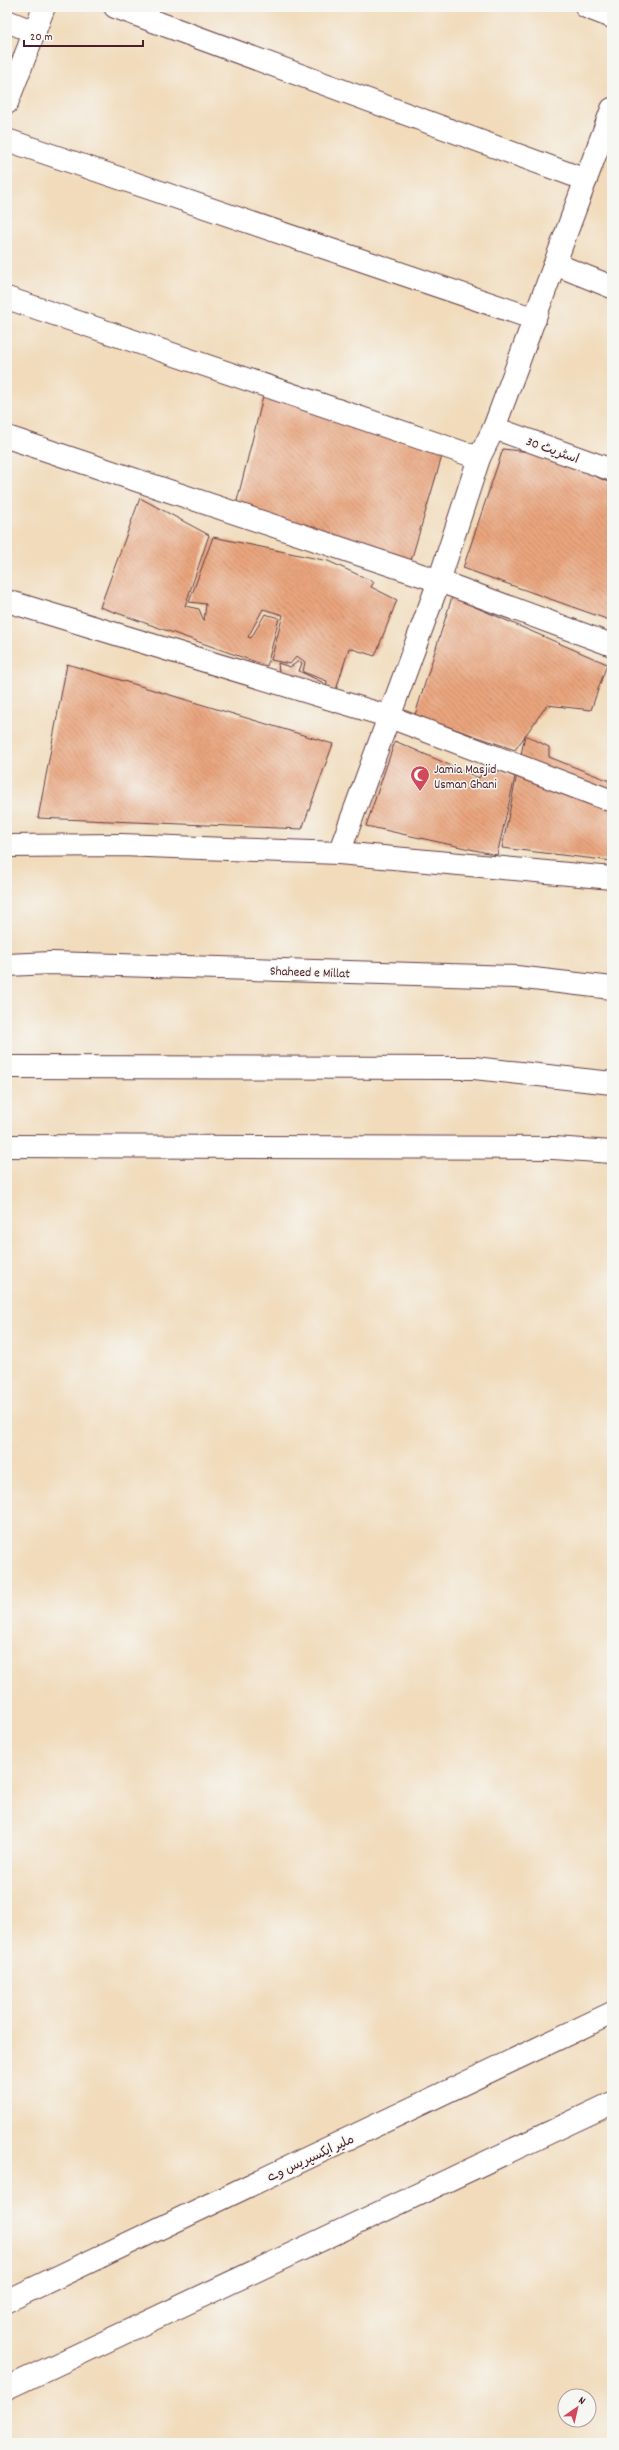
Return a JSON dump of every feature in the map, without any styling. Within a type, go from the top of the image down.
[{"type":"main road","points":[[7,103],[44,7]]},
{"type":"main road","points":[[115,7],[586,180]]},
{"type":"main road","points":[[586,7],[612,16]]},
{"type":"main road","points":[[7,21],[34,32]]},
{"type":"main road","points":[[339,852],[387,716],[439,580],[479,458],[494,428],[612,110]]},
{"type":"main road","points":[[7,140],[535,319]]},
{"type":"main road","points":[[555,264],[612,287]]},
{"type":"main road","points":[[7,298],[479,458]]},
{"type":"main road","name":"اسٹریٹ 30","points":[[494,428],[612,470]]},
{"type":"main road","points":[[7,437],[439,580],[612,645]]},
{"type":"main road","points":[[7,601],[387,716],[612,801]]},
{"type":"main road","points":[[7,846],[121,845],[339,852],[612,878]]},
{"type":"main road","name":"Shaheed e Millat","points":[[7,965],[51,963],[516,977],[612,988]]},
{"type":"main road","points":[[7,1067],[474,1068],[612,1083]]},
{"type":"main road","points":[[7,1146],[546,1148],[612,1152]]},
{"type":"main road","name":"ملیر ایکسپریس وے","points":[[7,2301],[612,2013]]},
{"type":"main road","points":[[7,2388],[612,2103]]},
{"type":"building","points":[[264,393],[445,446],[410,564],[235,509]]},
{"type":"building","points":[[503,449],[548,454],[612,484],[612,621],[463,568]]},
{"type":"building","points":[[140,498],[209,535],[185,606],[199,609],[204,621],[206,604],[189,602],[213,537],[328,561],[374,582],[371,587],[397,600],[375,656],[349,648],[336,690],[326,689],[327,681],[303,672],[305,662],[297,656],[290,664],[271,660],[283,615],[263,609],[248,637],[251,638],[265,614],[279,618],[267,666],[100,607]]},
{"type":"building","points":[[452,597],[607,664],[591,710],[547,705],[515,750],[415,715]]},
{"type":"building","points":[[299,661],[302,663],[299,671],[324,683],[322,688],[279,672],[278,663],[290,667]]},
{"type":"building","points":[[67,664],[333,744],[302,829],[38,818]]},
{"type":"building","points":[[525,735],[549,747],[549,757],[612,782],[612,861],[502,848]]},
{"type":"building","points":[[395,741],[479,778],[488,763],[515,777],[497,855],[366,826]]},
{"type":"place","name":"Jamia Masjid Usman Ghani","points":[[420,792]]}]
